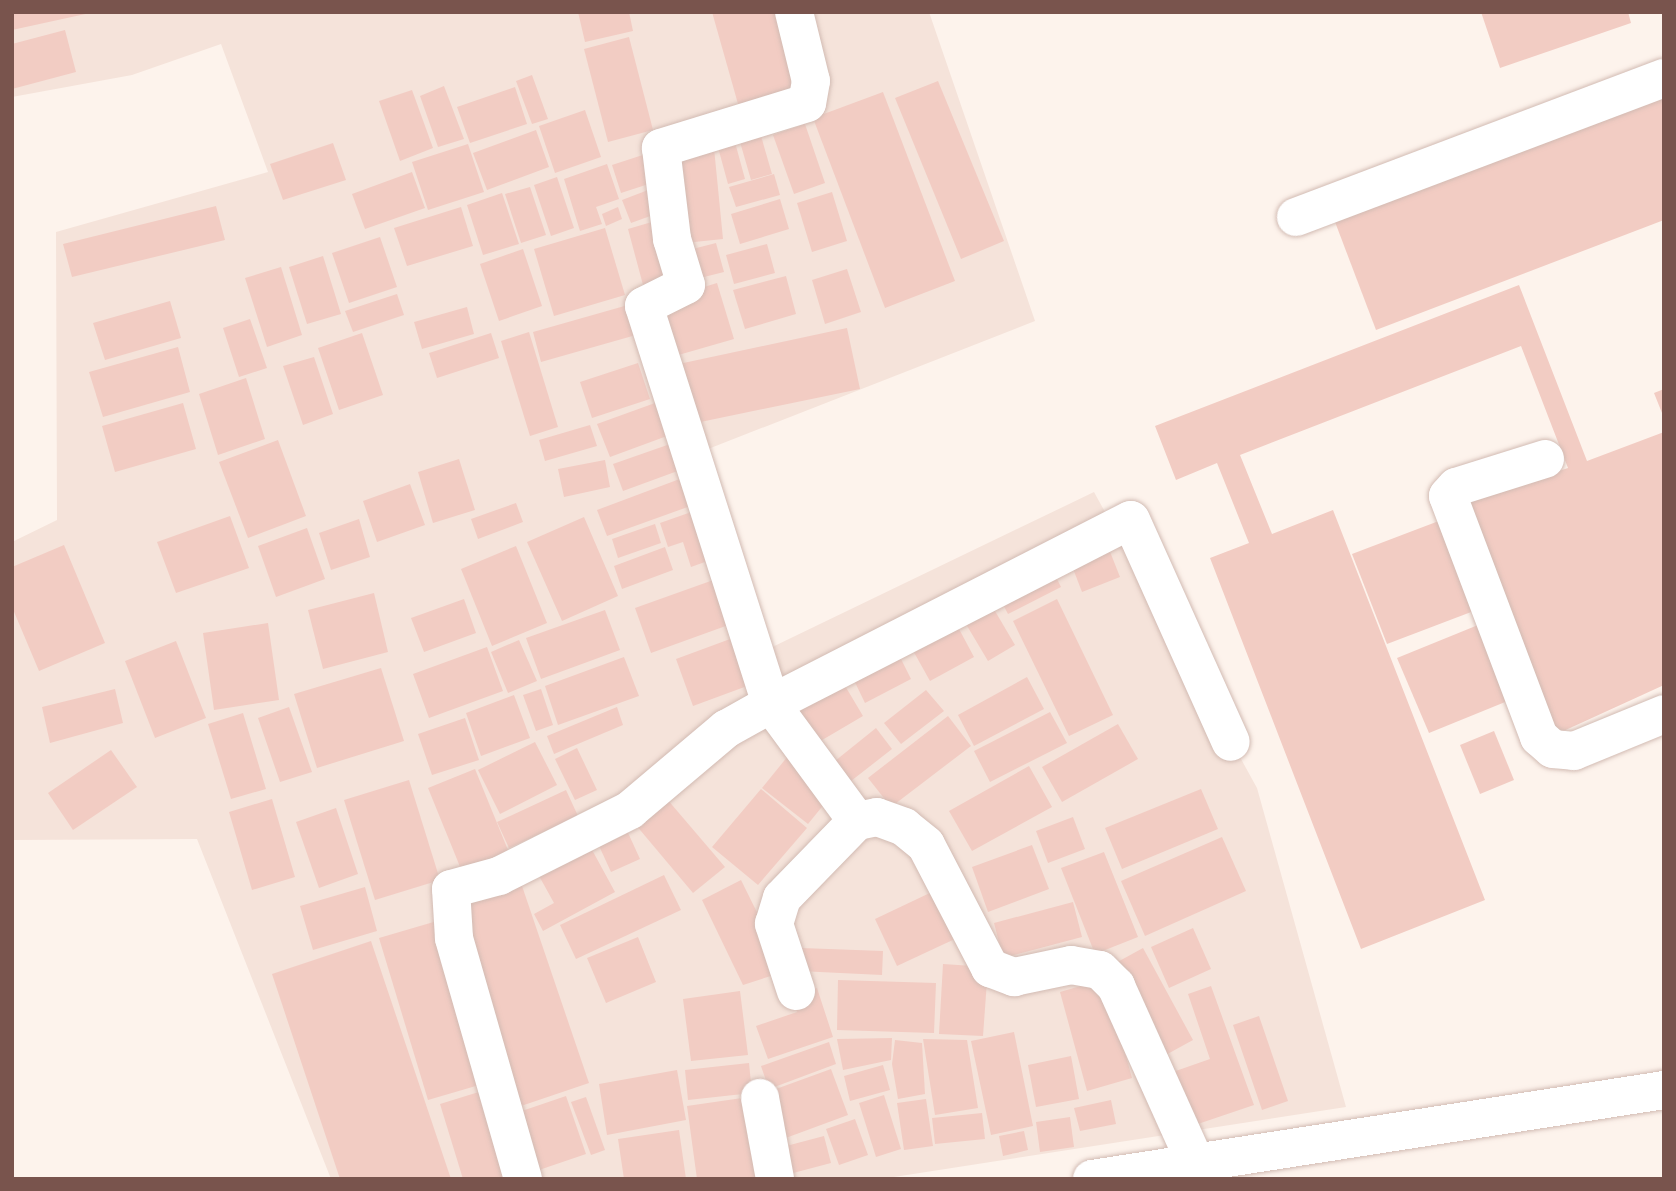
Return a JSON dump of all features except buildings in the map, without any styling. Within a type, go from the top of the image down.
[{"type":"street","points":[[794,12],[811,81],[807,103],[661,148],[672,239],[686,285],[644,306],[771,704],[856,821]]},
{"type":"street","points":[[1296,217],[1664,78]]},
{"type":"street","points":[[1545,460],[1456,487],[1448,496],[1539,737],[1553,749],[1574,751],[1664,714]]},
{"type":"street","points":[[523,1179],[454,939],[451,889],[499,876],[619,817],[726,729],[1131,520],[1231,742]]},
{"type":"street","points":[[796,990],[774,924],[776,908],[816,858],[856,821],[886,820],[926,845],[990,968],[1000,975],[1071,965],[1100,970],[1116,986],[1196,1164]]},
{"type":"street","points":[[1092,1179],[1196,1164],[1393,1127],[1664,1090]]},
{"type":"street","points":[[760,1098],[775,1179]]},
{"type":"shaded area","points":[[12,12],[929,12],[1035,321],[703,451],[764,651],[1094,492],[1257,788],[1346,1107],[881,1179],[331,1179],[197,839],[12,840],[12,542],[57,520],[56,232],[268,172],[221,44],[132,75],[12,97]]}]
